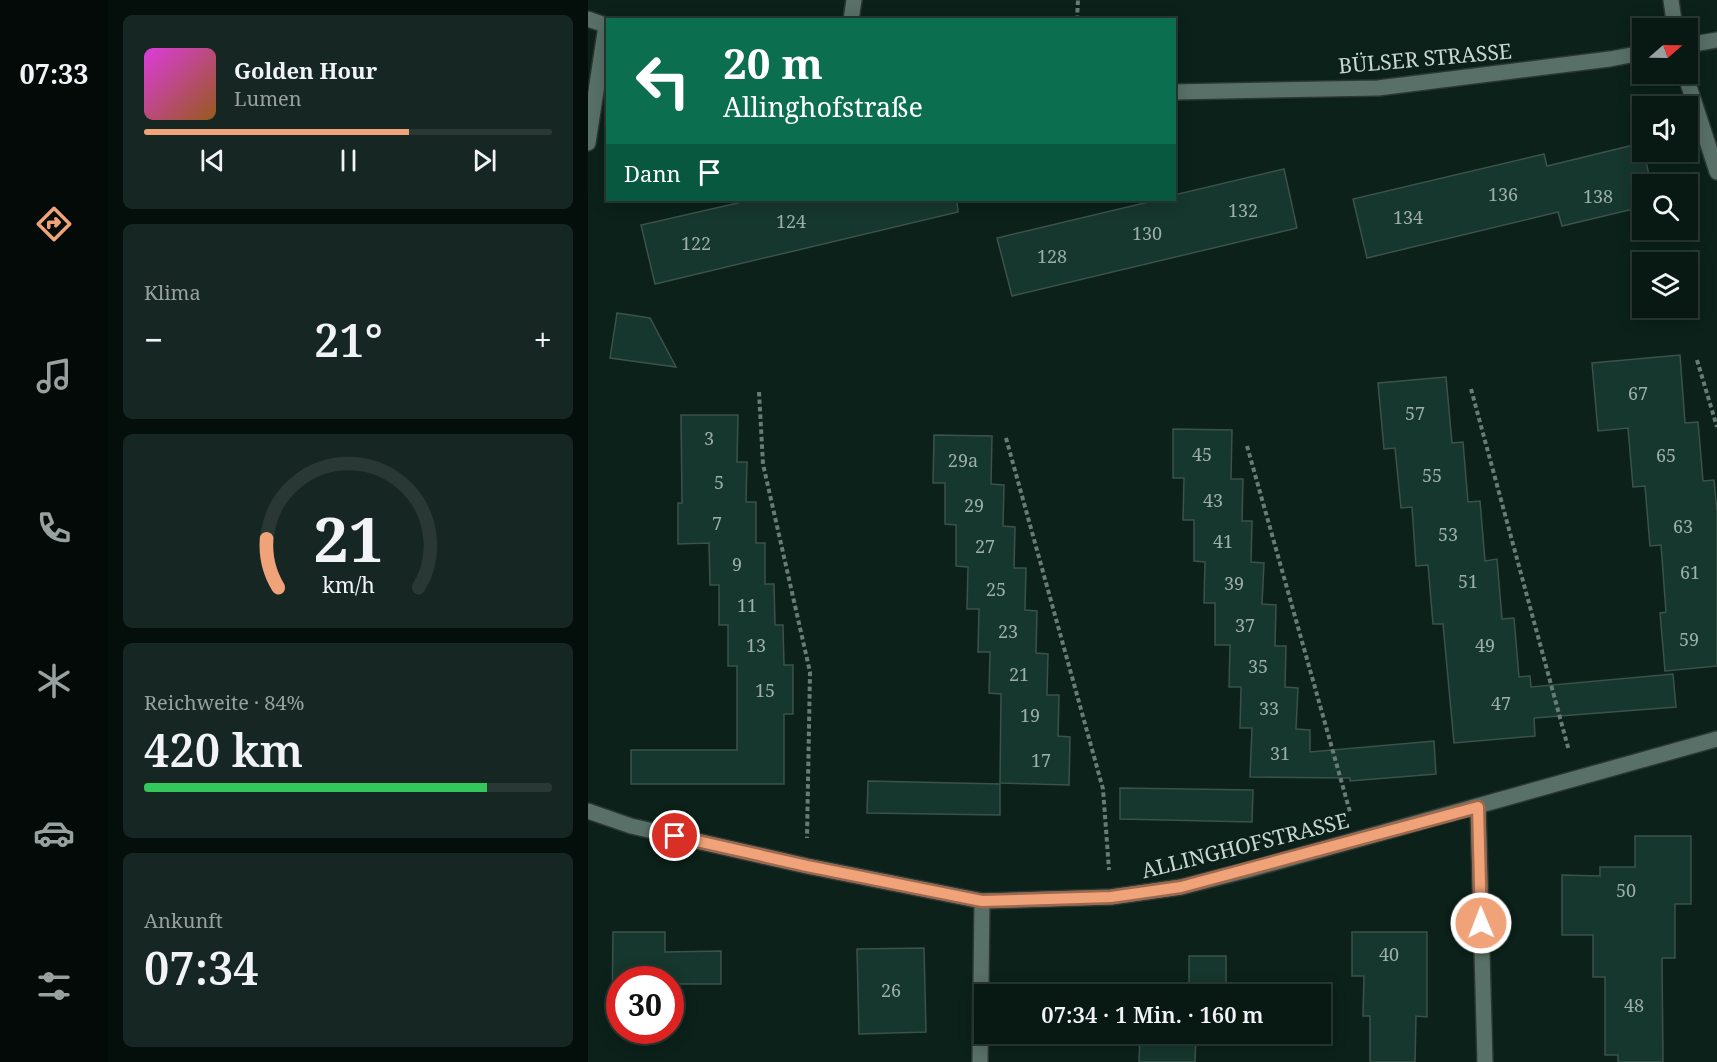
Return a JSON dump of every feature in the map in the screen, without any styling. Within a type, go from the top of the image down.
[{"type":"street","points":[[851,18],[854,0]]},
{"type":"street","points":[[1671,0],[1674,18]]},
{"type":"street","points":[[588,19],[606,26]]},
{"type":"street","points":[[588,143],[606,32]]},
{"type":"street","points":[[1698,43],[1717,40]]},
{"type":"street","name":"BÜLSER STRASSE","points":[[1176,92],[1378,88],[1632,55]]},
{"type":"street","points":[[1689,84],[1717,172]]},
{"type":"street","name":"ALLINGHOFSTRASSE","points":[[588,811],[631,826],[807,866],[982,901],[1111,897],[1181,887],[1248,870],[1717,739]]},
{"type":"street","points":[[1478,807],[1485,1062]]},
{"type":"street","points":[[980,1062],[982,901]]},
{"type":"path","points":[[1077,18],[1078,0]]},
{"type":"path","points":[[1697,360],[1717,427]]},
{"type":"path","points":[[1471,388],[1576,778]]},
{"type":"path","points":[[759,392],[763,464],[810,672],[807,866]]},
{"type":"path","points":[[1006,438],[1103,789],[1111,897]]},
{"type":"path","points":[[1247,446],[1358,838]]},
{"type":"building","points":[[1632,145],[1632,162],[1646,162],[1649,174],[1632,174],[1632,209],[1562,226],[1558,212],[1367,258],[1353,199],[1544,154],[1547,166]]},
{"type":"building","points":[[1284,169],[1297,228],[1012,296],[997,238],[1153,201],[1176,201],[1176,195]]},
{"type":"building","points":[[747,201],[957,201],[958,212],[655,284],[641,225]]},
{"type":"building","points":[[617,313],[650,318],[676,367],[610,358]]},
{"type":"building","points":[[1680,355],[1685,423],[1698,422],[1703,481],[1714,480],[1717,512],[1717,666],[1665,671],[1660,613],[1666,612],[1661,545],[1650,546],[1645,486],[1633,487],[1628,428],[1598,431],[1592,363]]},
{"type":"building","points":[[1446,377],[1452,443],[1463,442],[1468,502],[1480,501],[1485,561],[1497,559],[1502,619],[1514,618],[1519,677],[1530,676],[1531,687],[1673,674],[1676,707],[1534,718],[1535,736],[1454,743],[1443,624],[1433,624],[1428,565],[1416,566],[1412,507],[1401,508],[1395,448],[1384,449],[1378,383]]},
{"type":"building","points":[[681,415],[738,415],[737,462],[747,462],[746,502],[756,502],[756,543],[765,543],[765,584],[774,584],[775,625],[783,625],[784,665],[793,665],[793,714],[784,714],[784,784],[631,784],[631,750],[737,750],[737,666],[728,666],[728,625],[719,625],[719,585],[710,585],[709,543],[678,544],[678,503],[682,503]]},
{"type":"building","points":[[1173,429],[1232,430],[1231,479],[1243,479],[1242,521],[1252,521],[1251,562],[1264,563],[1262,604],[1276,605],[1275,646],[1286,646],[1285,687],[1298,688],[1296,729],[1310,730],[1310,752],[1434,741],[1436,774],[1350,781],[1350,778],[1250,777],[1252,728],[1240,728],[1241,687],[1229,687],[1230,645],[1215,645],[1215,603],[1204,603],[1205,562],[1194,561],[1194,520],[1183,520],[1184,478],[1173,478]]},
{"type":"building","points":[[934,435],[992,436],[991,484],[1004,485],[1003,526],[1015,527],[1014,568],[1026,568],[1025,610],[1037,611],[1036,653],[1048,654],[1047,695],[1059,695],[1058,736],[1070,737],[1069,785],[1000,783],[1001,694],[989,693],[990,652],[978,652],[979,609],[967,609],[968,567],[956,566],[956,525],[945,524],[945,483],[933,483]]},
{"type":"building","points":[[868,781],[1000,784],[1000,815],[867,813]]},
{"type":"building","points":[[1120,788],[1253,790],[1252,822],[1120,819]]},
{"type":"building","points":[[1635,836],[1691,836],[1691,904],[1675,904],[1675,958],[1662,958],[1663,1062],[1618,1062],[1618,1055],[1605,1055],[1605,977],[1593,977],[1593,935],[1562,935],[1562,875],[1600,876],[1600,867],[1635,867]]},
{"type":"building","points":[[613,932],[665,932],[665,952],[721,951],[721,984],[684,984],[684,966],[613,966]]},
{"type":"building","points":[[1352,932],[1427,932],[1427,1017],[1416,1016],[1415,1062],[1370,1062],[1370,1016],[1363,1016],[1364,976],[1352,976]]},
{"type":"building","points":[[924,948],[926,1032],[859,1034],[857,949]]},
{"type":"building","points":[[1189,956],[1226,956],[1226,984],[1140,984],[1140,983],[1189,983]]},
{"type":"building","points":[[1140,1044],[1196,1044],[1195,1062],[1139,1062]]},
{"type":"route","points":[[675,836],[807,866],[982,901],[1111,897],[1181,887],[1478,807],[1481,923]]}]
